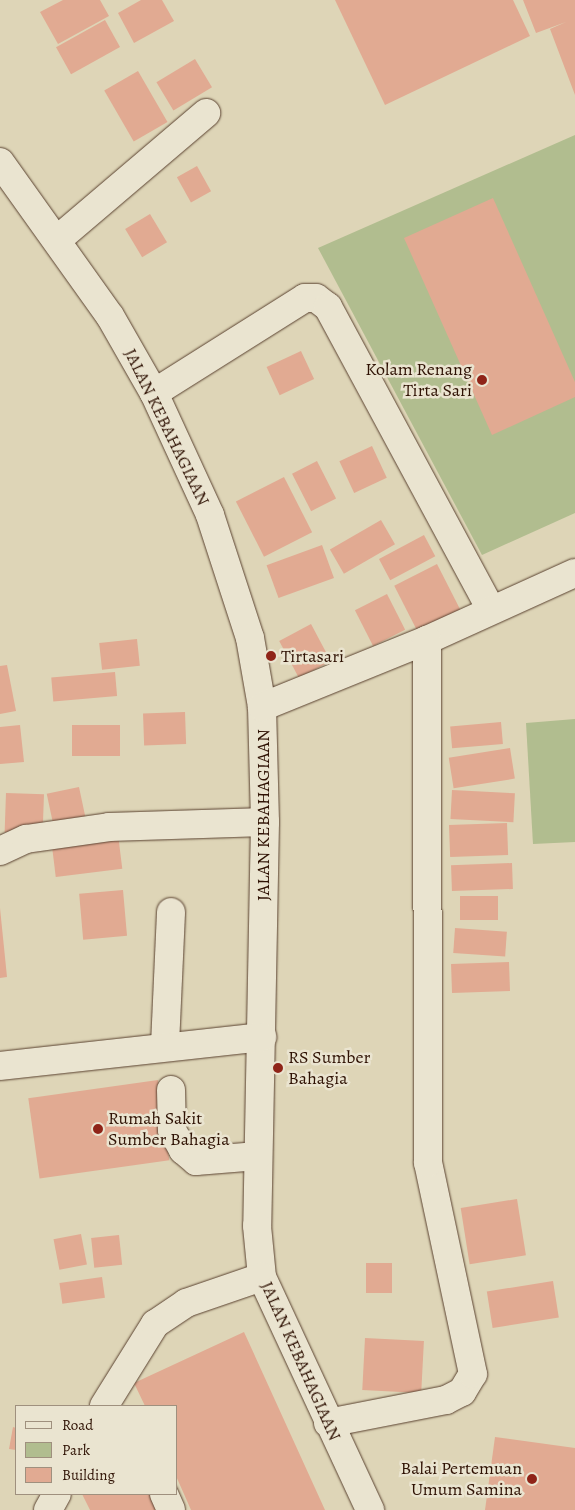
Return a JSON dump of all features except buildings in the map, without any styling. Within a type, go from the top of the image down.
[{"type":"street","points":[[58,240],[206,113]]},
{"type":"street","name":"JALAN KEBAHAGIAAN","points":[[0,162],[58,240],[110,316],[154,393],[210,515],[250,638],[262,707],[265,822],[257,1226],[262,1277],[328,1423],[370,1510]]},
{"type":"street","points":[[154,393],[305,298],[316,298],[328,307],[491,610]]},
{"type":"street","points":[[262,707],[426,640],[575,573]]},
{"type":"street","points":[[328,1423],[446,1400],[462,1392],[474,1374],[428,1163],[426,640]]},
{"type":"street","points":[[0,851],[26,839],[110,827],[265,822]]},
{"type":"street","points":[[165,1045],[171,912]]},
{"type":"street","points":[[0,1066],[165,1045],[262,1037]]},
{"type":"street","points":[[171,1090],[172,1130],[183,1150],[196,1161],[258,1156]]},
{"type":"street","points":[[115,1399],[155,1324],[186,1303],[262,1277]]},
{"type":"street","points":[[48,1510],[56,1495]]},
{"type":"street","points":[[164,1495],[171,1510]]},
{"type":"green space","name":"Kolam Renang Tirta Sari","points":[[575,135],[575,513],[482,555],[318,248]]},
{"type":"green space","points":[[575,719],[575,842],[533,844],[526,723]]},
{"type":"place","name":"Kolam Renang Tirta Sari","points":[[482,380]]},
{"type":"place","name":"Tirtasari","points":[[271,656]]},
{"type":"place","name":"RS Sumber Bahagia","points":[[278,1068]]},
{"type":"place","name":"Rumah Sakit Sumber Bahagia","points":[[98,1129]]},
{"type":"place","name":"Balai Pertemuan Umum Samina","points":[[532,1479]]}]
